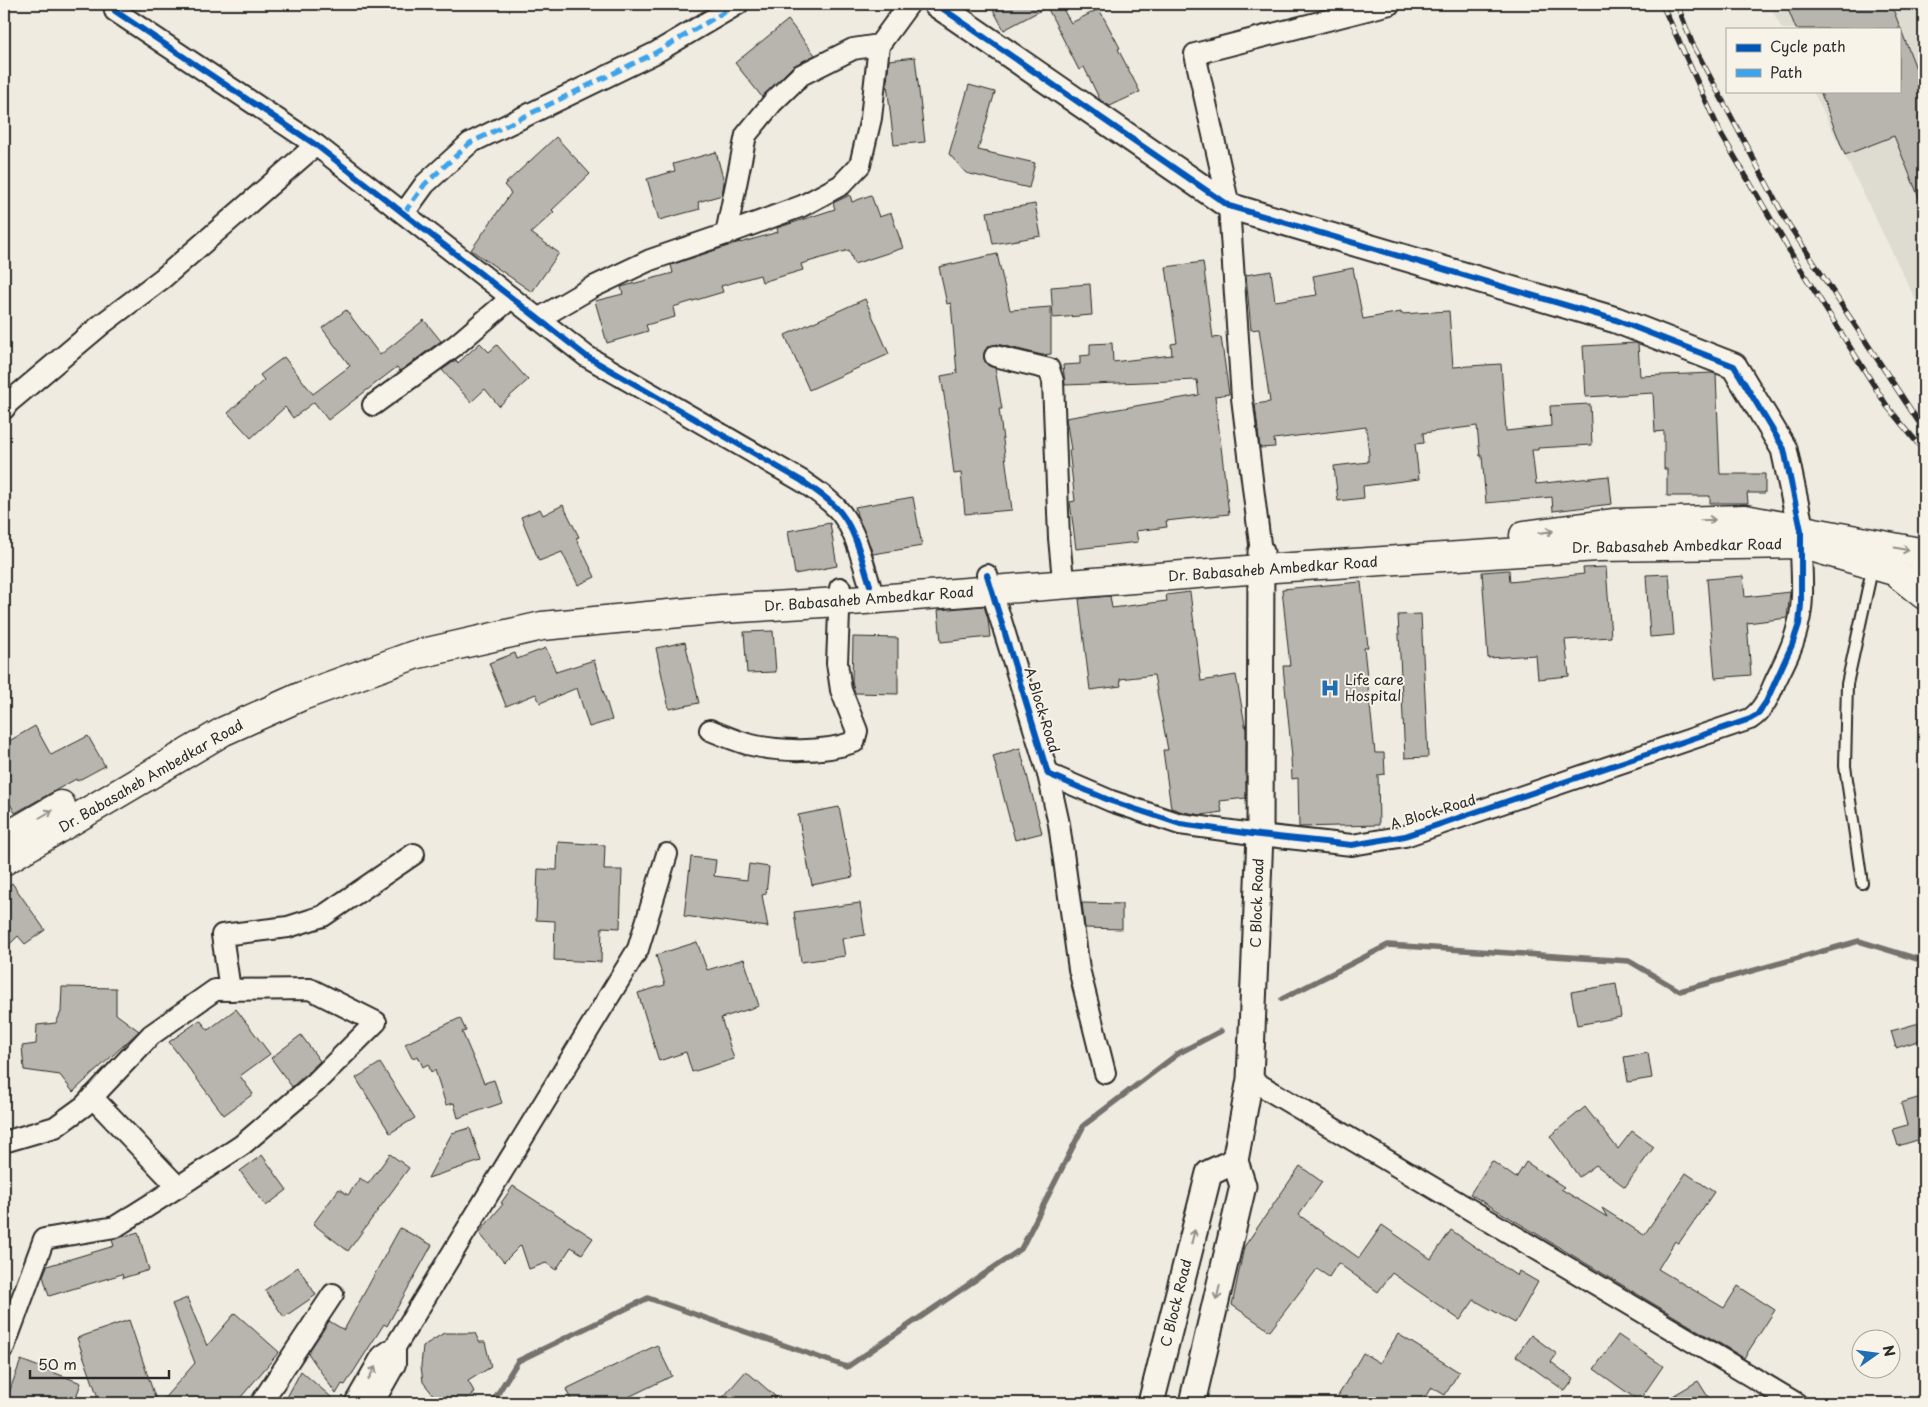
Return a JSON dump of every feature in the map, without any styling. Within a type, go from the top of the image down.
[{"type":"main road","name":"Dr. Babasaheb Ambedkar Road","points":[[4,861],[20,836],[86,791],[252,706],[346,674],[394,650],[477,635],[536,614],[659,609],[1422,548],[1613,523],[1745,519],[1801,537],[1873,554],[1914,551],[1924,560]]},
{"type":"main road","name":"Dr. Babasaheb Ambedkar Road","points":[[1873,554],[1924,595]]},
{"type":"main road","name":"Dr. Babasaheb Ambedkar Road","points":[[840,595],[870,585],[990,583],[1062,569],[1260,561]]},
{"type":"street","points":[[404,213],[425,184],[470,143],[655,53],[738,4]]},
{"type":"street","points":[[538,319],[591,288],[650,260],[802,206],[841,185],[860,165],[871,118],[879,45],[909,4]]},
{"type":"street","points":[[936,4],[1229,206],[1616,320],[1734,366],[1784,449],[1801,537]]},
{"type":"street","points":[[1260,561],[1242,398],[1229,206],[1196,54],[1390,4]]},
{"type":"street","points":[[113,6],[316,145],[586,356],[794,476],[823,496],[840,512],[852,530],[870,585]]},
{"type":"street","points":[[726,234],[746,135],[773,102],[801,75],[853,49],[879,45]]},
{"type":"street","points":[[4,407],[102,324],[163,278],[316,145]]},
{"type":"street","points":[[373,405],[456,345],[511,298]]},
{"type":"street","points":[[995,356],[1048,369],[1053,381],[1059,538],[1062,569]]},
{"type":"street","name":"A Block Road","points":[[990,583],[1048,774],[1111,801],[1180,824],[1352,845],[1405,836],[1750,719],[1757,715],[1766,702],[1792,645],[1799,624],[1801,605],[1801,537]]},
{"type":"street","name":"C Block Road","points":[[1151,1403],[1210,1172],[1235,1161],[1250,1079],[1260,835],[1260,561]]},
{"type":"street","points":[[710,730],[746,744],[782,750],[839,748],[854,742],[857,731],[841,690],[837,662],[840,595]]},
{"type":"street","points":[[1048,774],[1059,824],[1079,969],[1106,1073]]},
{"type":"street","points":[[230,990],[222,935],[288,927],[323,916],[414,854]]},
{"type":"street","points":[[355,1403],[382,1356],[395,1347],[638,949],[666,854]]},
{"type":"street","points":[[4,1142],[55,1127],[84,1106],[151,1035],[215,990],[310,989],[376,1022],[315,1083],[242,1145],[178,1187],[116,1227],[44,1239],[4,1347]]},
{"type":"street","points":[[1250,1079],[1796,1403]]},
{"type":"street","points":[[92,1097],[178,1187]]},
{"type":"street","points":[[1192,1403],[1244,1186],[1235,1161]]},
{"type":"street","points":[[261,1403],[333,1294]]},
{"type":"street","points":[[373,1403],[395,1364],[395,1347]]},
{"type":"lane","points":[[1862,883],[1845,766],[1847,684],[1873,554]]},
{"type":"shaded area","points":[[1769,4],[1924,4],[1924,317],[1813,92],[1900,92],[1900,28],[1781,28]]},
{"type":"building","points":[[990,4],[1060,4],[1071,23],[1099,9],[1120,48],[1118,49],[1140,92],[1110,106],[1100,100],[1084,67],[1079,70],[1047,7],[1004,30]]},
{"type":"building","points":[[1786,4],[1891,4],[1924,89],[1924,124],[1918,127],[1924,143],[1924,210],[1894,136],[1845,155],[1820,92],[1900,92],[1900,28],[1796,28]]},
{"type":"building","points":[[788,20],[815,55],[793,66],[762,97],[735,63]]},
{"type":"building","points":[[915,57],[925,142],[894,145],[887,84],[889,60]]},
{"type":"building","points":[[969,85],[995,92],[978,150],[1035,163],[1029,188],[966,173],[949,154]]},
{"type":"building","points":[[556,137],[590,174],[531,233],[559,253],[532,292],[471,250],[511,193],[504,185]]},
{"type":"building","points":[[716,152],[724,182],[722,195],[698,202],[700,209],[659,220],[647,179],[675,171],[673,164]]},
{"type":"building","points":[[850,195],[852,202],[871,195],[879,217],[891,213],[903,248],[854,264],[849,250],[801,264],[803,270],[762,282],[760,275],[721,286],[723,292],[673,307],[675,317],[646,325],[648,331],[607,343],[595,301],[623,294],[621,287],[673,273],[671,265],[740,242],[778,232],[777,228],[835,209],[833,203]]},
{"type":"building","points":[[1035,204],[1041,236],[993,244],[987,212]]},
{"type":"building","points":[[997,254],[1010,310],[1051,307],[1051,354],[1042,355],[997,344],[987,348],[984,353],[984,359],[987,364],[995,368],[1002,409],[999,409],[1012,510],[965,514],[961,473],[954,474],[941,376],[957,373],[951,303],[947,304],[939,267]]},
{"type":"building","points":[[1203,262],[1213,338],[1221,337],[1229,394],[1215,396],[1229,514],[1166,521],[1167,527],[1136,531],[1138,542],[1076,549],[1070,502],[1075,501],[1069,450],[1071,450],[1066,418],[1199,395],[1197,380],[1065,385],[1063,365],[1080,364],[1080,356],[1090,355],[1090,344],[1112,343],[1113,362],[1172,355],[1171,344],[1177,343],[1166,267]]},
{"type":"building","points":[[1353,268],[1363,319],[1401,312],[1401,314],[1449,311],[1453,367],[1501,364],[1506,431],[1551,426],[1550,406],[1590,404],[1592,445],[1532,450],[1536,484],[1609,476],[1612,504],[1553,511],[1552,497],[1486,503],[1477,426],[1423,433],[1424,443],[1415,444],[1419,479],[1363,486],[1364,498],[1338,501],[1334,466],[1368,462],[1366,427],[1274,439],[1275,447],[1260,448],[1255,404],[1270,402],[1259,329],[1251,330],[1246,275],[1271,271],[1275,301],[1317,295],[1313,276]]},
{"type":"building","points":[[1090,284],[1092,315],[1053,318],[1051,287]]},
{"type":"building","points":[[865,299],[889,354],[809,390],[785,335]]},
{"type":"building","points":[[346,310],[380,355],[424,320],[441,341],[400,371],[397,367],[328,420],[314,402],[293,418],[285,407],[251,438],[228,413],[264,380],[260,375],[284,357],[313,394],[350,366],[322,328]]},
{"type":"building","points":[[480,343],[489,352],[497,345],[528,380],[499,406],[485,389],[471,402],[442,370],[456,360],[458,363]]},
{"type":"building","points":[[1638,344],[1640,376],[1716,374],[1720,474],[1765,474],[1765,493],[1747,493],[1748,503],[1710,503],[1710,496],[1667,496],[1667,469],[1664,469],[1664,431],[1655,432],[1653,393],[1586,397],[1583,346]]},
{"type":"building","points":[[913,497],[922,546],[873,554],[855,507]]},
{"type":"building","points":[[563,505],[579,537],[576,538],[595,577],[578,585],[562,552],[539,561],[521,517],[540,509],[543,515]]},
{"type":"building","points":[[830,523],[837,566],[795,574],[788,531]]},
{"type":"building","points":[[1606,567],[1611,637],[1565,640],[1569,676],[1538,679],[1536,655],[1488,658],[1482,572],[1509,570],[1510,582],[1584,574],[1583,568]]},
{"type":"building","points":[[1669,574],[1674,635],[1650,637],[1646,575]]},
{"type":"building","points":[[1743,576],[1745,597],[1790,592],[1787,618],[1747,623],[1751,675],[1715,678],[1707,579]]},
{"type":"building","points":[[1361,582],[1368,647],[1364,648],[1375,753],[1384,753],[1385,774],[1378,775],[1379,825],[1299,827],[1298,778],[1292,779],[1292,757],[1283,666],[1290,666],[1282,589]]},
{"type":"building","points":[[1190,592],[1201,681],[1236,675],[1246,730],[1246,798],[1220,801],[1222,812],[1202,815],[1171,808],[1163,750],[1168,750],[1154,675],[1120,679],[1121,686],[1090,690],[1079,599],[1110,596],[1112,608],[1167,601],[1166,595]]},
{"type":"building","points":[[984,606],[990,637],[941,642],[938,610]]},
{"type":"building","points":[[1421,614],[1428,757],[1405,758],[1398,615]]},
{"type":"building","points":[[773,631],[776,672],[747,673],[744,632]]},
{"type":"building","points":[[853,637],[898,638],[898,694],[855,693],[852,682]]},
{"type":"building","points":[[685,642],[699,703],[669,709],[656,648]]},
{"type":"building","points":[[546,648],[556,672],[594,660],[612,720],[589,727],[577,688],[540,703],[536,694],[506,706],[489,663],[515,653],[517,659]]},
{"type":"building","points":[[35,726],[51,755],[88,736],[105,766],[77,781],[76,779],[15,813],[4,793],[4,744]]},
{"type":"building","points":[[1020,748],[1042,833],[1015,840],[993,756]]},
{"type":"building","points":[[839,807],[853,877],[812,885],[798,815]]},
{"type":"building","points":[[558,842],[605,845],[604,870],[622,870],[620,928],[602,927],[601,962],[554,960],[555,921],[536,920],[538,869],[557,870]]},
{"type":"building","points":[[691,857],[716,860],[714,876],[747,880],[749,864],[769,867],[766,894],[762,895],[768,927],[684,916]]},
{"type":"building","points":[[12,883],[45,930],[25,944],[18,936],[4,950],[4,889]]},
{"type":"building","points":[[860,903],[865,935],[842,939],[845,956],[801,962],[794,912]]},
{"type":"building","points":[[1082,903],[1122,904],[1122,929],[1085,928]]},
{"type":"building","points":[[697,942],[707,970],[744,959],[759,1006],[721,1018],[734,1059],[692,1072],[686,1052],[659,1061],[638,993],[665,985],[656,955]]},
{"type":"building","points":[[1616,984],[1621,1017],[1577,1025],[1571,992]]},
{"type":"building","points":[[62,987],[116,988],[116,1014],[139,1031],[73,1092],[60,1075],[24,1070],[22,1046],[36,1044],[37,1025],[56,1023],[61,1012]]},
{"type":"building","points":[[236,1009],[270,1054],[240,1076],[253,1094],[224,1115],[169,1042],[200,1020],[208,1030]]},
{"type":"building","points":[[460,1018],[466,1031],[462,1032],[484,1083],[494,1080],[502,1103],[458,1118],[454,1103],[446,1105],[435,1070],[431,1072],[428,1064],[423,1067],[418,1056],[412,1058],[405,1044]]},
{"type":"building","points":[[1919,1023],[1924,1039],[1896,1048],[1891,1031]]},
{"type":"building","points":[[301,1035],[320,1061],[292,1087],[271,1058]]},
{"type":"building","points":[[1648,1053],[1652,1078],[1628,1082],[1624,1057]]},
{"type":"building","points":[[380,1063],[415,1118],[390,1133],[356,1078]]},
{"type":"building","points":[[1924,1096],[1924,1138],[1898,1146],[1893,1129],[1907,1125],[1901,1103]]},
{"type":"building","points":[[1585,1107],[1618,1149],[1632,1131],[1654,1147],[1625,1187],[1596,1165],[1579,1177],[1550,1136]]},
{"type":"building","points":[[470,1128],[481,1161],[428,1178],[452,1133]]},
{"type":"building","points":[[390,1154],[409,1168],[348,1251],[313,1224],[339,1189],[348,1195],[360,1178],[368,1184]]},
{"type":"building","points":[[262,1155],[287,1190],[266,1206],[240,1171]]},
{"type":"building","points":[[1492,1161],[1516,1178],[1526,1162],[1564,1187],[1561,1189],[1607,1217],[1602,1208],[1644,1235],[1686,1173],[1714,1192],[1679,1243],[1675,1241],[1658,1269],[1724,1308],[1738,1286],[1775,1310],[1744,1358],[1470,1194]]},
{"type":"building","points":[[1300,1166],[1322,1182],[1299,1215],[1359,1258],[1382,1225],[1431,1259],[1451,1230],[1517,1276],[1519,1271],[1538,1282],[1515,1323],[1474,1300],[1460,1320],[1392,1273],[1378,1292],[1338,1263],[1329,1277],[1317,1269],[1270,1331],[1232,1305],[1244,1247]]},
{"type":"building","points":[[513,1186],[593,1238],[582,1254],[571,1247],[556,1270],[546,1263],[529,1269],[521,1245],[504,1262],[479,1233],[503,1204],[501,1203]]},
{"type":"building","points":[[400,1228],[432,1245],[387,1326],[384,1324],[345,1385],[342,1384],[336,1394],[308,1353],[329,1321],[344,1330]]},
{"type":"building","points":[[138,1232],[149,1270],[123,1278],[122,1274],[49,1296],[43,1276],[47,1266],[114,1246],[112,1240]]},
{"type":"building","points":[[298,1267],[316,1295],[284,1317],[265,1290]]},
{"type":"building","points":[[187,1298],[207,1346],[235,1313],[279,1352],[236,1403],[160,1403],[195,1363],[172,1304]]},
{"type":"building","points":[[129,1320],[157,1403],[100,1403],[77,1338]]},
{"type":"building","points":[[444,1333],[475,1333],[479,1342],[485,1342],[491,1367],[468,1381],[475,1393],[462,1402],[438,1401],[423,1382],[421,1366],[423,1346]]},
{"type":"building","points":[[1398,1334],[1459,1372],[1445,1395],[1431,1387],[1422,1403],[1334,1403],[1363,1353],[1380,1363]]},
{"type":"building","points":[[1531,1335],[1557,1354],[1551,1362],[1574,1379],[1565,1391],[1516,1356]]},
{"type":"building","points":[[1618,1335],[1663,1366],[1639,1401],[1594,1369]]},
{"type":"building","points":[[657,1345],[672,1376],[616,1403],[572,1403],[566,1389]]},
{"type":"building","points":[[21,1360],[81,1383],[74,1403],[5,1403]]},
{"type":"building","points":[[301,1371],[338,1403],[284,1403]]},
{"type":"building","points":[[746,1371],[783,1403],[718,1403]]},
{"type":"building","points":[[1698,1381],[1712,1403],[1661,1403]]},
{"type":"waterway","points":[[1282,999],[1388,945],[1629,961],[1680,991],[1859,941],[1924,961]]},
{"type":"waterway","points":[[492,1403],[518,1361],[648,1298],[847,1367],[1021,1249],[1084,1125],[1179,1053],[1221,1031]]},
{"type":"railway","points":[[1662,4],[1720,132],[1795,260],[1887,406],[1924,451]]},
{"type":"railway","points":[[1677,4],[1692,43],[1787,222],[1924,430]]},
{"type":"marked path","points":[[404,213],[425,184],[470,143],[655,53],[738,4]]},
{"type":"cycle path","points":[[119,4],[115,11],[316,145],[586,356],[802,481],[823,496],[833,504],[847,521],[859,548],[870,585]]},
{"type":"cycle path","points":[[936,4],[1229,206],[1616,320],[1734,366],[1784,449],[1801,530],[1801,605],[1799,624],[1792,645],[1766,702],[1757,715],[1750,719],[1405,836],[1352,845],[1180,824],[1111,801],[1048,774],[987,575]]},
{"type":"place","name":"Life care Hospital","points":[[1330,688]]}]
